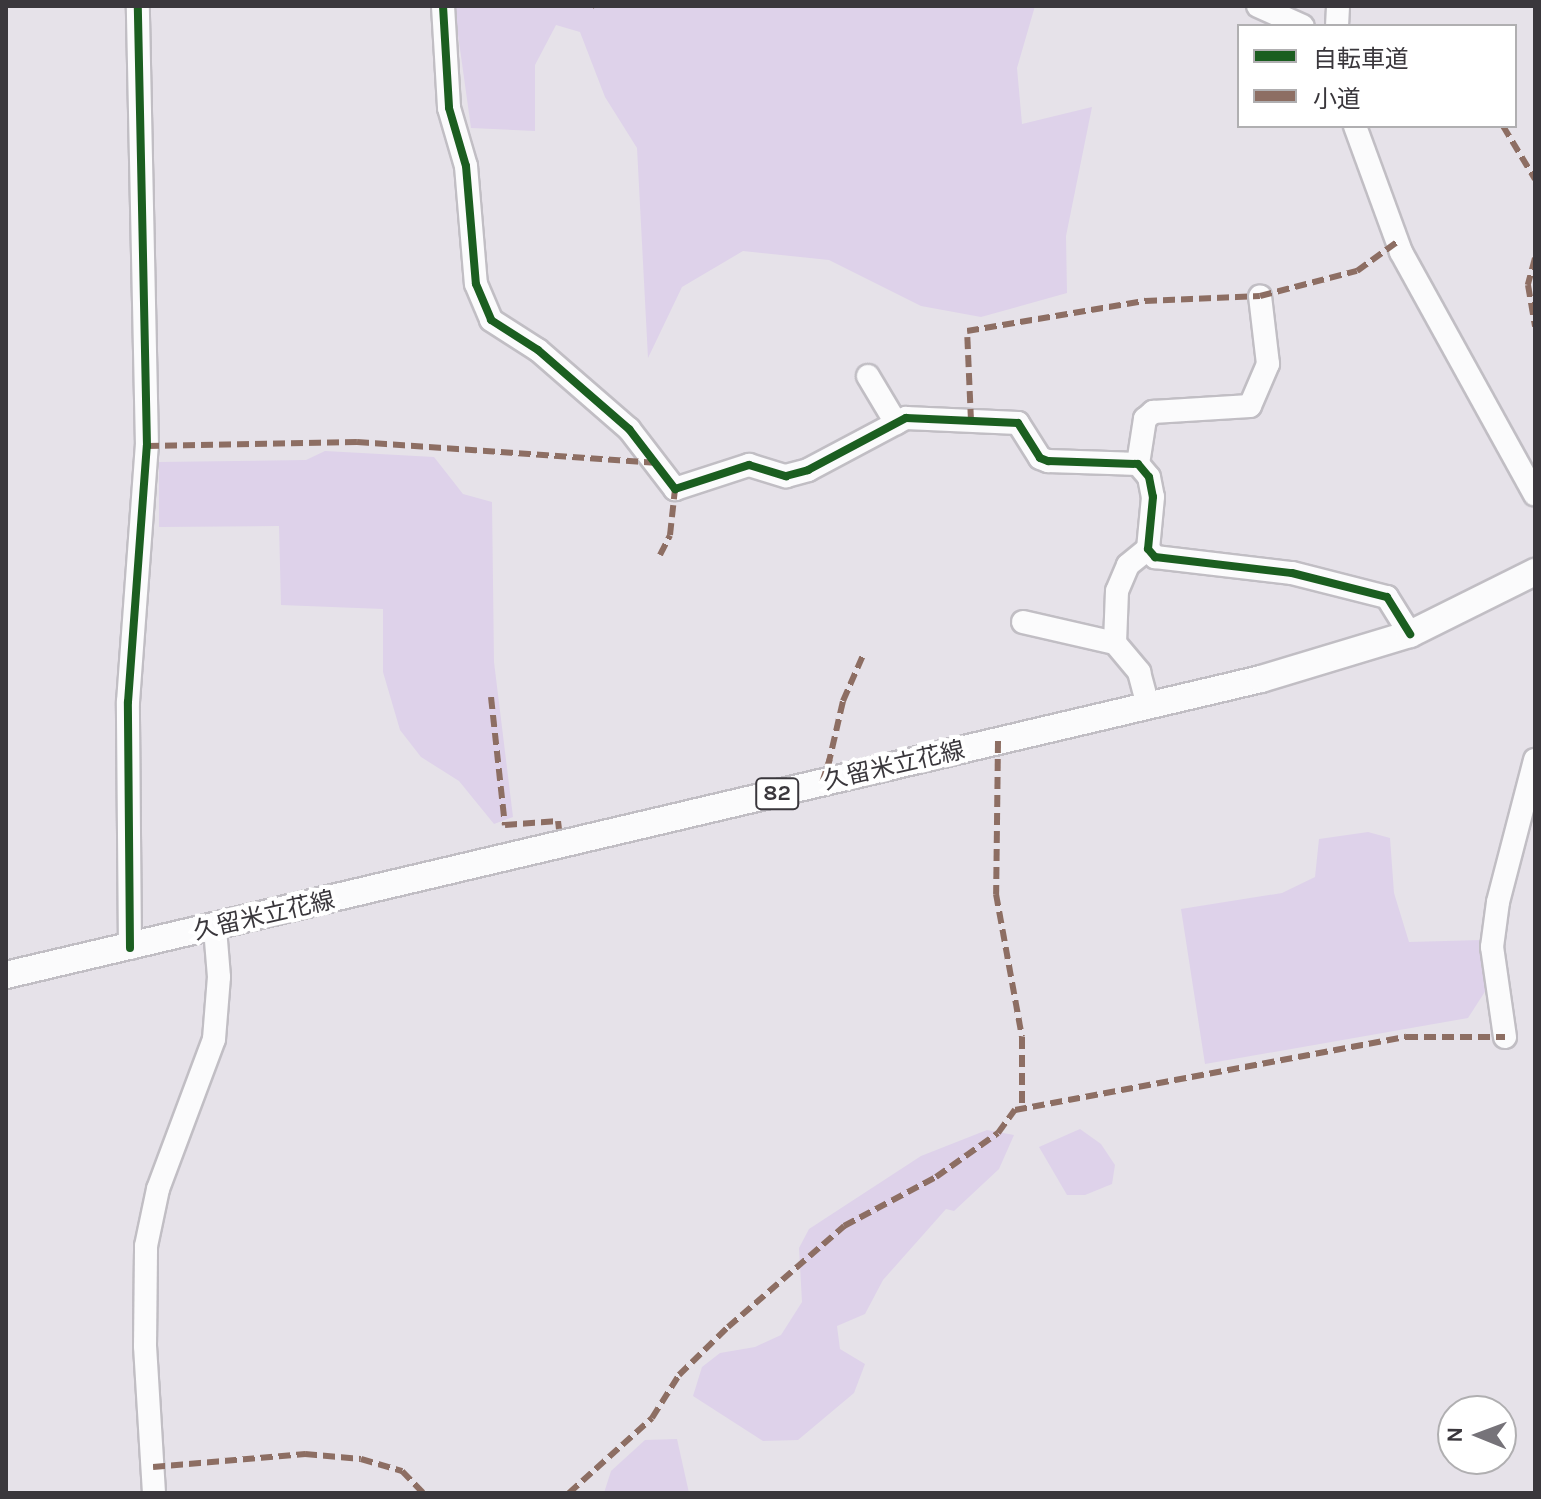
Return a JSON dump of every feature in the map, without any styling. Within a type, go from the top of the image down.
[{"type":"main road","name":"久留米立花線","points":[[6,975],[1261,679],[1410,634],[1535,572]]},
{"type":"street","points":[[130,948],[128,702],[147,446],[138,6]]},
{"type":"street","points":[[443,6],[449,108],[466,166],[476,284],[491,320],[538,350],[629,429],[675,489],[749,465],[786,476],[808,470],[906,418],[1018,423],[1040,458],[1048,461],[1138,464],[1149,477],[1153,497],[1148,549],[1128,565],[1117,591],[1115,643]]},
{"type":"street","points":[[1258,6],[1298,24]]},
{"type":"street","points":[[1356,128],[1401,252],[1535,495]]},
{"type":"street","points":[[1138,464],[1145,419],[1153,412],[1250,406],[1268,364],[1260,296]]},
{"type":"street","points":[[868,376],[896,423]]},
{"type":"street","points":[[1148,549],[1155,557],[1292,573],[1387,597],[1410,634]]},
{"type":"street","points":[[1023,622],[1115,643],[1139,672],[1148,706]]},
{"type":"street","points":[[1505,1037],[1492,947],[1498,902],[1535,760]]},
{"type":"street","points":[[154,1493],[145,1346],[146,1246],[158,1189],[214,1039],[219,977],[215,928]]},
{"type":"shaded area","points":[[454,6],[1035,6],[1017,68],[1022,124],[1092,107],[1066,236],[1067,293],[981,317],[921,306],[829,260],[743,251],[682,287],[648,358],[637,148],[605,97],[580,32],[556,25],[535,65],[535,131],[471,128]]},
{"type":"shaded area","points":[[325,451],[434,457],[463,494],[492,502],[494,662],[513,817],[494,824],[459,781],[421,757],[400,730],[383,672],[383,609],[281,605],[279,526],[159,527],[159,462],[306,460]]},
{"type":"shaded area","points":[[1368,832],[1390,838],[1394,893],[1409,942],[1481,940],[1486,990],[1468,1018],[1205,1064],[1181,909],[1282,893],[1315,877],[1319,839]]},
{"type":"shaded area","points":[[1080,1129],[1101,1144],[1115,1165],[1112,1184],[1085,1195],[1067,1195],[1039,1147]]},
{"type":"shaded area","points":[[987,1130],[1014,1135],[999,1169],[954,1211],[946,1209],[883,1280],[865,1314],[837,1326],[840,1349],[865,1364],[854,1393],[798,1440],[763,1441],[693,1396],[702,1367],[720,1353],[755,1347],[781,1335],[802,1302],[799,1248],[809,1229],[921,1156]]},
{"type":"shaded area","points":[[677,1439],[689,1493],[604,1493],[611,1471],[645,1440]]},
{"type":"marked path","points":[[1504,128],[1535,179]]},
{"type":"marked path","points":[[971,421],[967,331],[1145,301],[1260,296],[1357,271],[1397,242]]},
{"type":"marked path","points":[[1535,258],[1528,285],[1535,326]]},
{"type":"marked path","points":[[147,446],[357,442],[654,463]]},
{"type":"marked path","points":[[660,555],[670,535],[675,489]]},
{"type":"marked path","points":[[828,766],[843,701],[864,653]]},
{"type":"marked path","points":[[491,697],[505,825],[558,821],[559,829]]},
{"type":"marked path","points":[[998,741],[996,894],[1022,1037],[1022,1109]]},
{"type":"marked path","points":[[822,783],[830,759]]},
{"type":"marked path","points":[[569,1493],[652,1418],[679,1375],[728,1327],[844,1226],[936,1177],[998,1133],[1015,1110],[1406,1037],[1505,1037]]},
{"type":"marked path","points":[[153,1467],[305,1454],[361,1459],[402,1471],[423,1493]]},
{"type":"cycle path","points":[[130,948],[128,702],[147,446],[138,6]]},
{"type":"cycle path","points":[[443,6],[449,108],[466,166],[476,284],[491,320],[538,350],[629,429],[675,489],[749,465],[786,476],[808,470],[906,418],[1018,423],[1040,458],[1048,461],[1138,464],[1149,477],[1153,497],[1148,549],[1155,557],[1292,573],[1387,597],[1410,634]]}]
